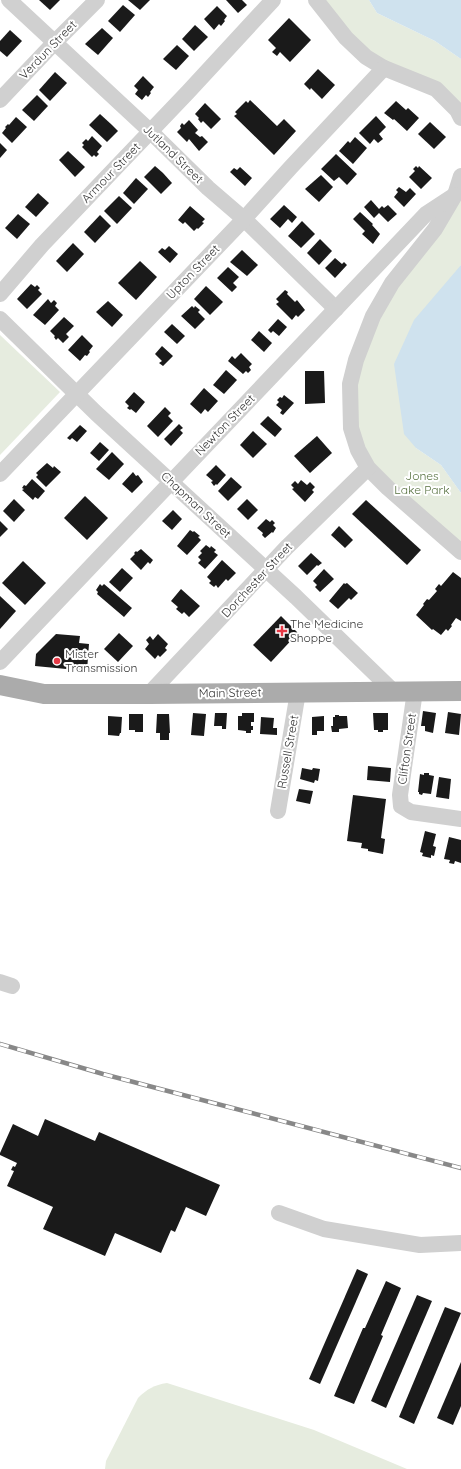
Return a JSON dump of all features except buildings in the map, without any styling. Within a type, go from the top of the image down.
[{"type":"main road","name":"Main Street","points":[[0,685],[44,694],[461,691]]},
{"type":"street","name":"Jutland Street","points":[[9,0],[151,132],[208,188],[244,219],[336,309]]},
{"type":"street","name":"Verdun Street","points":[[0,100],[54,42],[97,0]]},
{"type":"street","name":"Armour Street","points":[[0,294],[42,245],[151,132],[273,0]]},
{"type":"street","points":[[316,0],[346,38],[366,57],[384,68],[436,89],[457,110],[461,118]]},
{"type":"street","name":"Upton Street","points":[[0,474],[244,219],[384,68]]},
{"type":"street","points":[[461,176],[454,195],[435,229],[392,283],[374,316],[356,360],[350,384],[351,428],[358,450],[368,468],[388,488],[461,552]]},
{"type":"street","name":"Newton Street","points":[[0,662],[426,214],[454,195]]},
{"type":"street","name":"Chapman Street","points":[[0,319],[76,393],[296,597],[393,691]]},
{"type":"street","name":"Dorchester Street","points":[[149,694],[286,548],[368,468]]},
{"type":"street","name":"Russell Street","points":[[278,811],[298,692]]},
{"type":"street","name":"Clifton Street","points":[[415,692],[400,794],[401,806],[411,812],[461,819]]},
{"type":"street","points":[[279,1212],[324,1229],[420,1245],[461,1243]]},
{"type":"green space","points":[[316,0],[369,0],[377,13],[435,41],[461,59],[461,118],[457,110],[384,68]]},
{"type":"green space","name":"Jones Lake Park","points":[[461,176],[461,265],[416,448],[441,465],[461,493],[461,552],[358,450],[356,360]]},
{"type":"green space","points":[[0,335],[60,392],[0,455]]},
{"type":"green space","points":[[167,1383],[314,1430],[407,1469],[105,1469],[106,1461],[138,1398],[151,1388]]},
{"type":"water","points":[[369,0],[461,0],[461,59],[435,41],[377,13]]},
{"type":"water","points":[[461,265],[461,493],[441,465],[416,448],[404,434],[394,364],[414,320]]},
{"type":"railway","points":[[0,1044],[103,1074],[461,1168]]},
{"type":"place","name":"The Medicine Shoppe","points":[[282,631]]},
{"type":"place","name":"Mister Transmission","points":[[57,661]]}]
